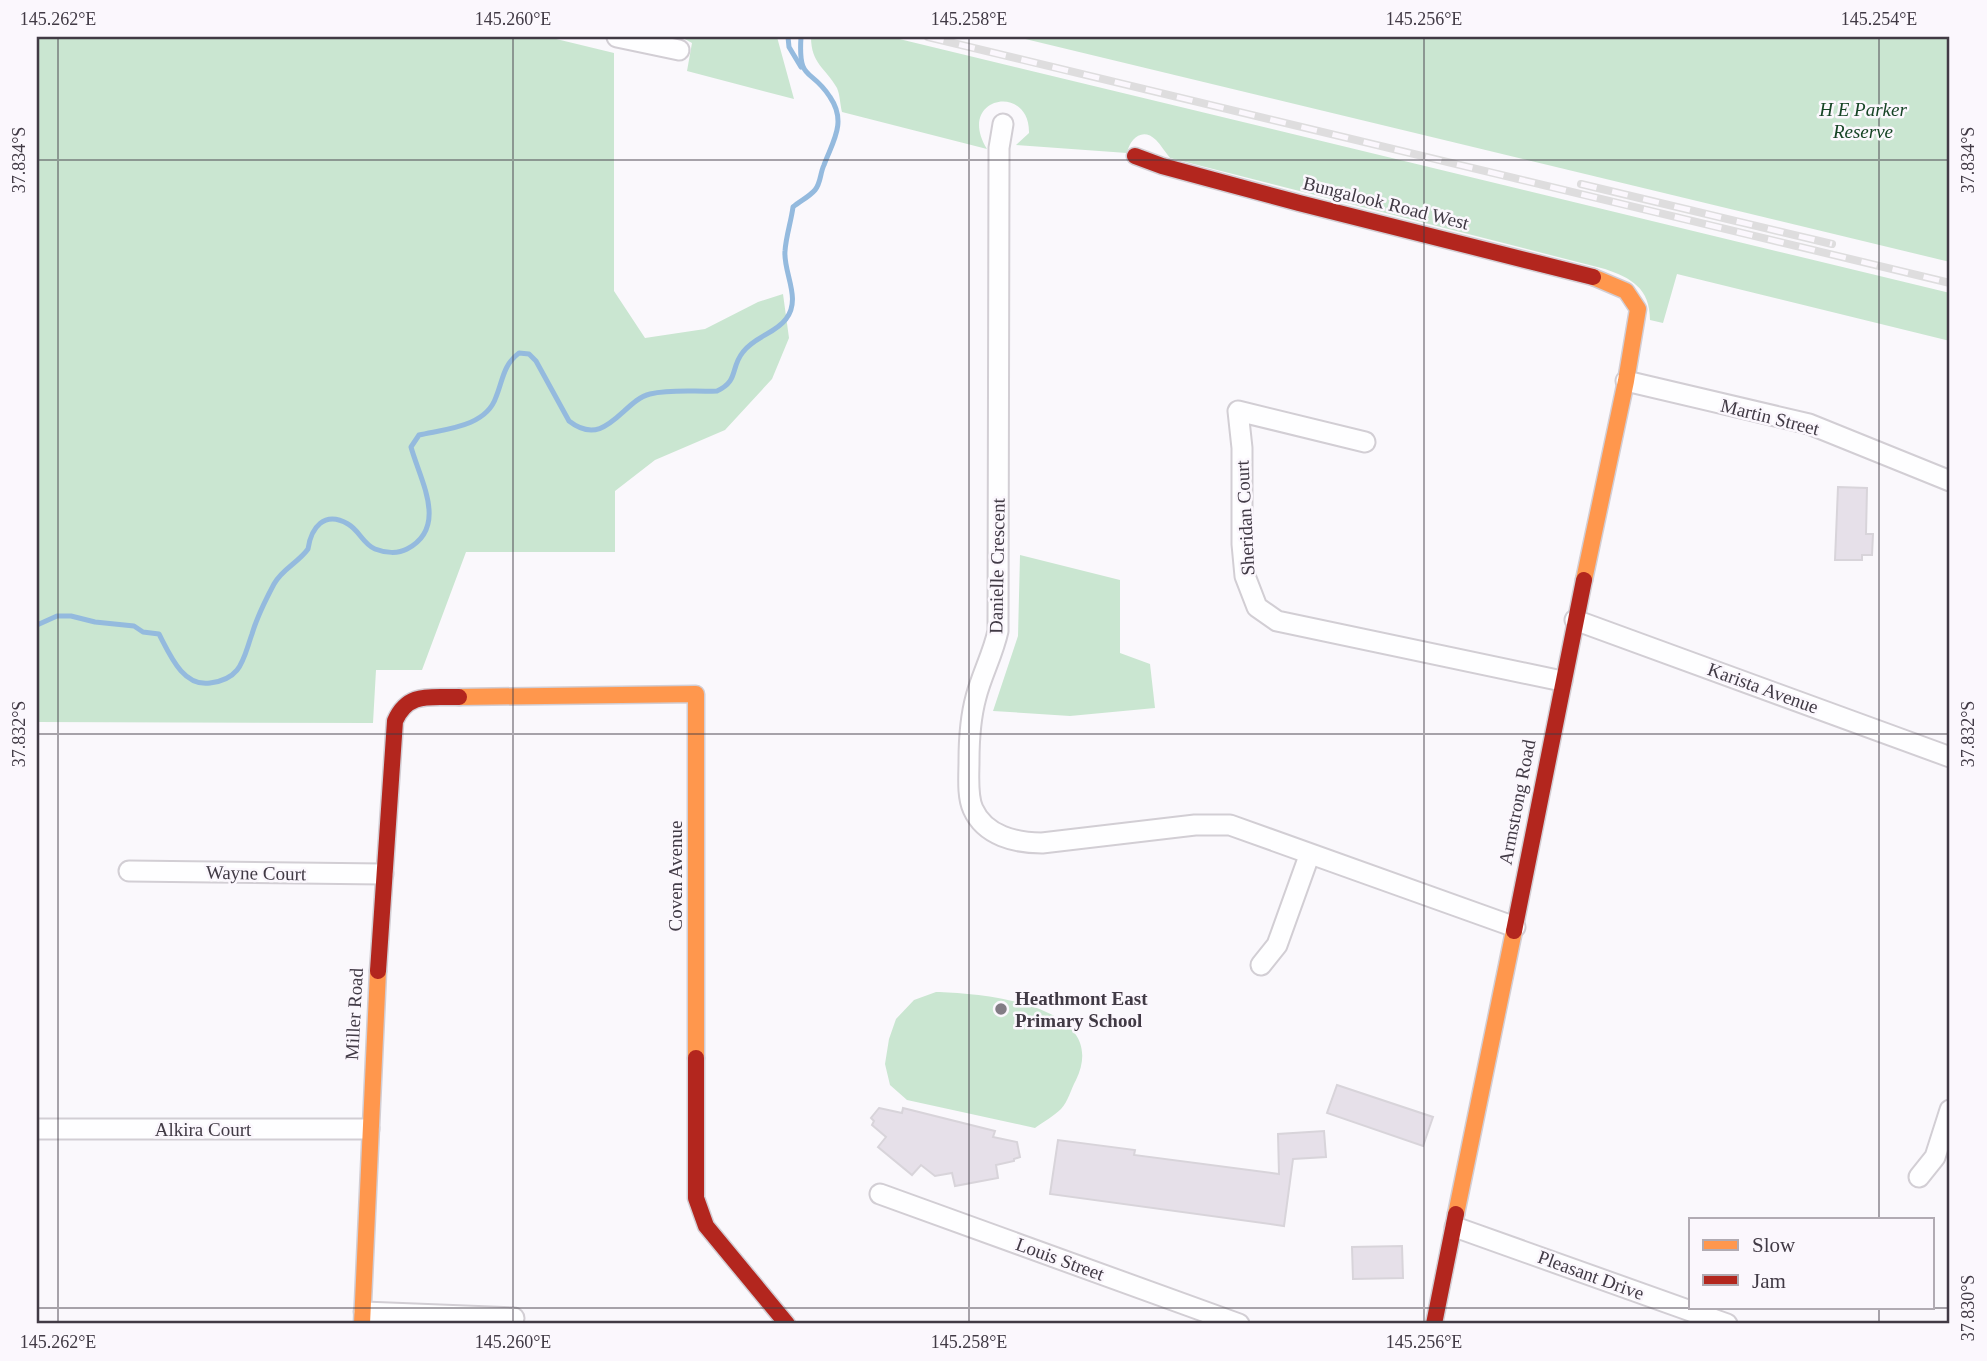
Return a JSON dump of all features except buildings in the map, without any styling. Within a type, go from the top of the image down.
[{"type":"street","points":[[617,37],[679,50]]},
{"type":"street","name":"Danielle Crescent","points":[[1003,124],[999,148],[998,631],[969,725],[968,778],[973,809],[999,836],[1020,843],[1042,843],[1195,825],[1230,825],[1309,856],[1515,927]]},
{"type":"street","name":"Bungalook Road West","points":[[1135,156],[1162,166],[1299,203],[1594,277],[1627,290]]},
{"type":"street","name":"Armstrong Road","points":[[1434,1324],[1562,681],[1626,382],[1638,309],[1627,290]]},
{"type":"street","name":"Martin Street","points":[[1626,382],[1809,424],[1950,481]]},
{"type":"street","name":"Sheridan Court","points":[[1364,442],[1238,411],[1242,448],[1245,576],[1257,607],[1277,621],[1562,681]]},
{"type":"street","name":"Karista Avenue","points":[[1575,620],[1950,757]]},
{"type":"street","name":"Coven Avenue","points":[[401,707],[415,698],[696,694],[696,1198],[706,1226],[787,1324]]},
{"type":"street","name":"Miller Road","points":[[363,1318],[369,1129],[383,874],[395,721],[401,707]]},
{"type":"street","points":[[1261,965],[1277,944],[1309,856]]},
{"type":"street","name":"Wayne Court","points":[[129,871],[383,874]]},
{"type":"street","points":[[1919,1177],[1935,1157],[1950,1110]]},
{"type":"street","name":"Alkira Court","points":[[37,1129],[369,1129]]},
{"type":"street","name":"Louis Street","points":[[880,1194],[1239,1324]]},
{"type":"street","name":"Pleasant Drive","points":[[1455,1227],[1727,1324]]},
{"type":"street","points":[[363,1318],[514,1318]]},
{"type":"green space","points":[[37,37],[548,37],[614,53],[614,291],[645,338],[705,329],[758,302],[783,294],[789,338],[772,379],[725,430],[655,460],[615,491],[615,552],[466,552],[422,670],[376,670],[373,723],[37,722]]},
{"type":"green space","points":[[652,37],[777,37],[794,99],[687,71],[692,43],[683,38]]},
{"type":"green space","points":[[811,37],[891,37],[1950,293],[1950,341],[1677,274],[1663,323],[1650,320],[1643,292],[1631,281],[1614,272],[1170,158],[1156,140],[1146,134],[1134,139],[1127,153],[1016,145],[1029,133],[1026,117],[1018,107],[1008,102],[996,102],[986,108],[980,117],[980,131],[987,149],[842,112],[837,88],[816,60]]},
{"type":"green space","name":"H E Parker Reserve","points":[[1017,37],[1950,37],[1950,262]]},
{"type":"green space","points":[[1020,555],[1120,580],[1120,653],[1150,664],[1155,708],[1070,716],[993,711],[1018,636]]},
{"type":"green space","points":[[936,992],[1010,1001],[1037,1008],[1060,1019],[1076,1035],[1082,1055],[1076,1080],[1061,1109],[1035,1128],[907,1100],[890,1085],[885,1064],[896,1019],[914,1000]]},
{"type":"waterway","points":[[788,37],[789,47],[801,67]]},
{"type":"waterway","points":[[37,625],[57,616],[71,616],[95,622],[134,626],[143,632],[159,634],[178,668],[192,680],[201,683],[221,681],[240,666],[274,584],[308,549],[312,534],[320,523],[332,519],[340,520],[352,527],[371,547],[383,551],[403,551],[420,540],[427,528],[428,502],[411,447],[419,435],[464,425],[483,415],[491,407],[507,368],[519,353],[529,354],[536,361],[569,421],[593,430],[604,427],[640,398],[650,394],[717,391],[724,387],[729,383],[743,352],[753,342],[782,324],[790,311],[792,294],[785,251],[793,207],[817,187],[837,131],[838,115],[835,106],[804,68],[801,37]]},
{"type":"railway","points":[[928,37],[1950,283]]},
{"type":"railway","points":[[1581,184],[1832,244]]},
{"type":"traffic: slow","points":[[1584,580],[1626,381],[1638,309],[1626,291],[1593,277]]},
{"type":"traffic: slow","points":[[459,697],[696,694],[696,1058]]},
{"type":"traffic: slow","points":[[1456,1214],[1514,931]]},
{"type":"traffic: slow","points":[[362,1324],[378,971]]},
{"type":"traffic: jam","points":[[1135,156],[1162,166],[1299,203],[1593,277]]},
{"type":"traffic: jam","points":[[1514,931],[1584,580]]},
{"type":"traffic: jam","points":[[378,971],[395,721],[400,711],[414,700],[459,697]]},
{"type":"traffic: jam","points":[[696,1058],[696,1198],[706,1226],[787,1324]]},
{"type":"traffic: jam","points":[[1434,1324],[1456,1214]]},
{"type":"place","name":"Heathmont East Primary School","points":[[1001,1009]]}]
